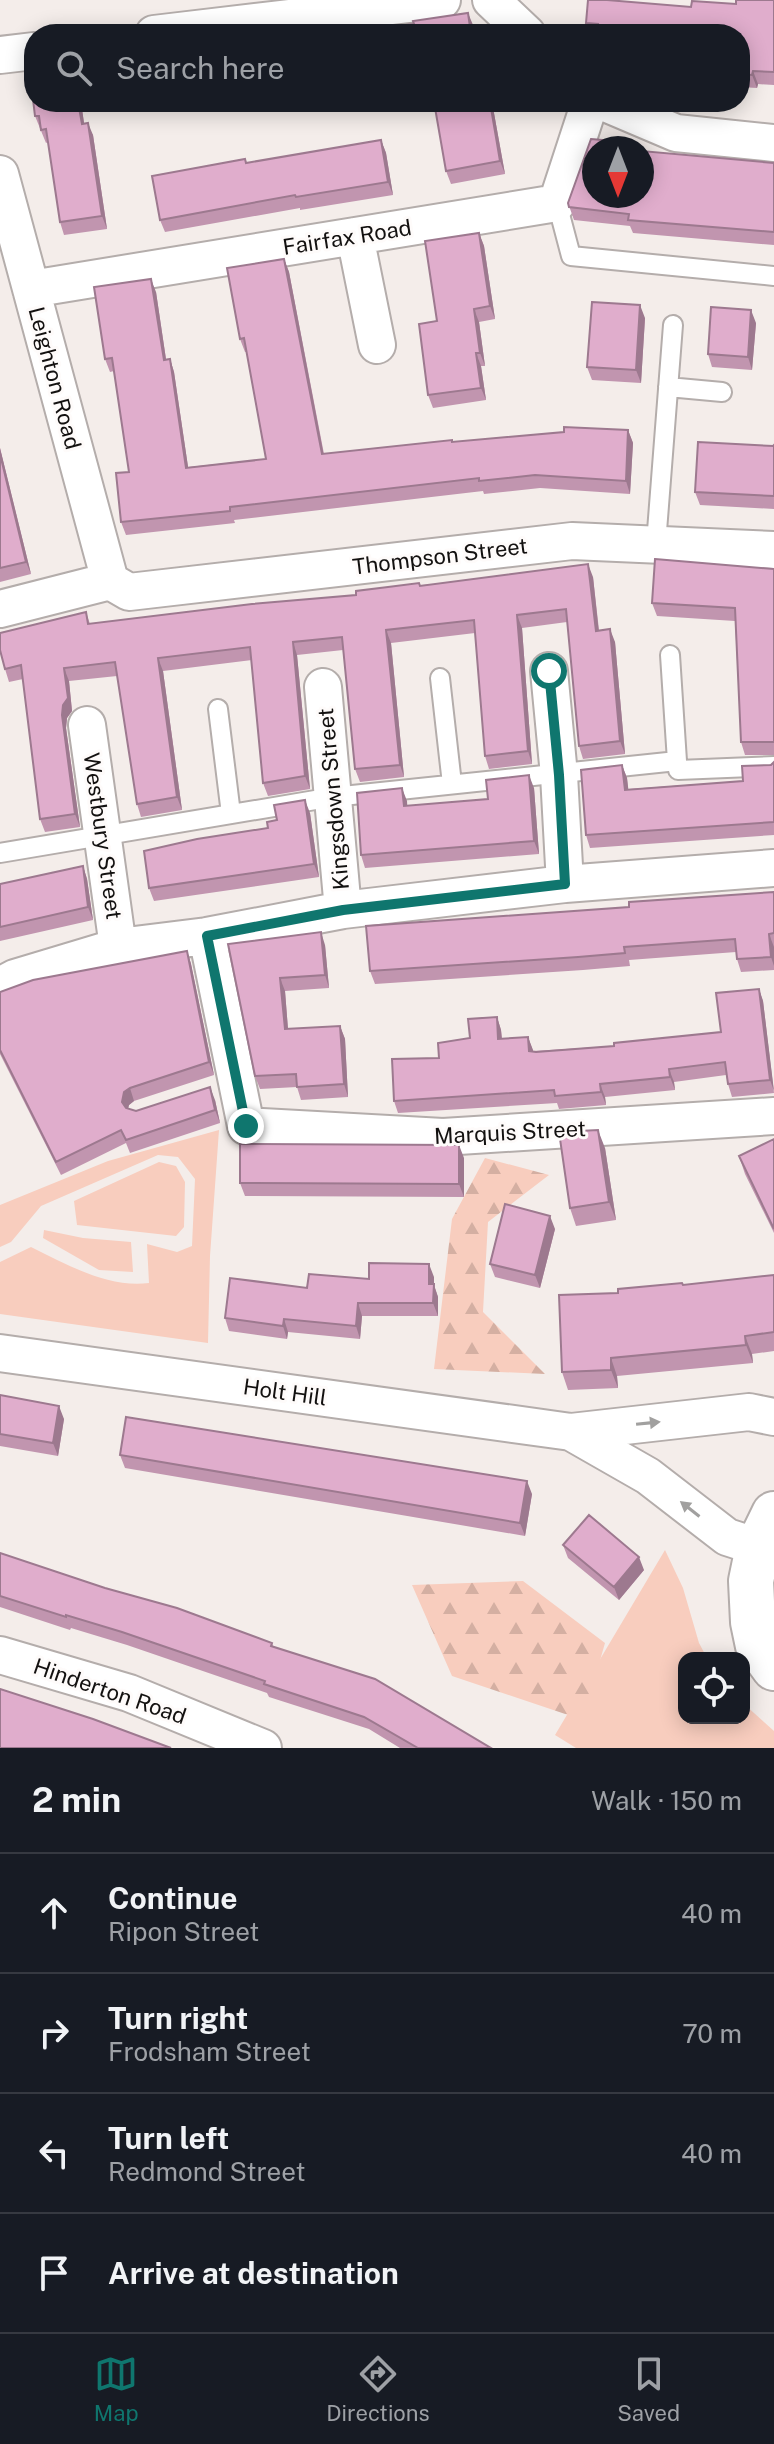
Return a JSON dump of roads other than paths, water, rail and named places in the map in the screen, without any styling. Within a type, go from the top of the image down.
[{"type":"main road","points":[[766,1531],[751,1581],[764,1625],[758,1646],[774,1668]]},
{"type":"street","points":[[194,24],[245,11],[442,0]]},
{"type":"street","points":[[491,0],[516,24]]},
{"type":"street","points":[[0,55],[24,52]]},
{"type":"street","points":[[557,203],[587,112]]},
{"type":"street","points":[[627,112],[676,133],[774,143]]},
{"type":"street","name":"Leighton Road","points":[[2,193],[110,581]]},
{"type":"street","name":"Fairfax Road","points":[[31,289],[557,203]]},
{"type":"street","points":[[355,236],[377,345]]},
{"type":"street","name":"Thompson Street","points":[[110,581],[129,592],[572,541],[774,550]]},
{"type":"street","points":[[0,609],[110,581]]},
{"type":"street","points":[[549,671],[565,884]]},
{"type":"street","name":"Kingsdown Street","points":[[323,687],[343,910]]},
{"type":"street","name":"Westbury Street","points":[[87,725],[118,947]]},
{"type":"street","points":[[0,986],[15,978],[118,947],[207,936],[343,910],[565,884],[774,868]]},
{"type":"street","name":"Marquis Street","points":[[207,936],[229,1082],[246,1126],[443,1137],[774,1116]]},
{"type":"street","name":"Holt Hill","points":[[0,1353],[571,1432],[749,1412],[774,1417]]},
{"type":"street","name":"Holt Hill","points":[[571,1432],[648,1476],[727,1537],[766,1531]]},
{"type":"street","name":"Hinderton Road","points":[[0,1655],[129,1693],[263,1748]]},
{"type":"lane","points":[[557,203],[571,256],[774,276]]},
{"type":"lane","points":[[656,544],[673,325]]},
{"type":"lane","points":[[668,387],[722,392]]},
{"type":"lane","points":[[670,655],[678,770],[774,766]]},
{"type":"lane","points":[[440,678],[452,784]]},
{"type":"lane","points":[[218,709],[231,814]]},
{"type":"lane","points":[[0,853],[333,797],[677,761]]}]
